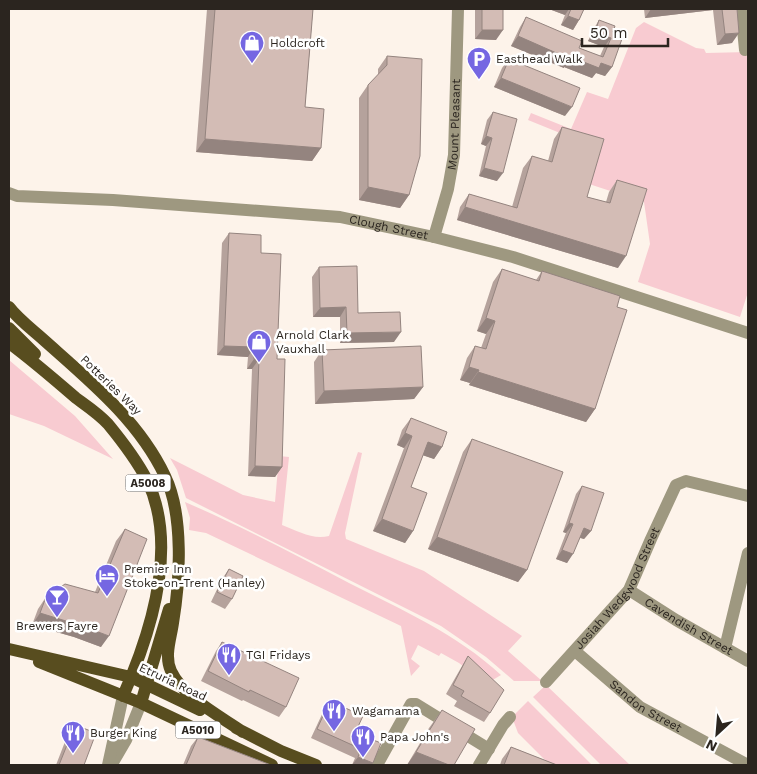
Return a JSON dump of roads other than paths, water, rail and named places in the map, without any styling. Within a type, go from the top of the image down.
[{"type":"main road","name":"Potteries Way","points":[[9,307],[110,401],[136,428],[170,486],[176,514],[178,541],[173,623],[168,648],[170,671],[187,693],[243,732]]},
{"type":"main road","name":"A5008","points":[[9,328],[107,423],[147,480],[159,515],[161,533],[157,586],[148,632],[131,677]]},
{"type":"main road","name":"A5008","points":[[9,343],[107,423]]},
{"type":"main road","points":[[141,703],[177,580]]},
{"type":"main road","name":"Etruria Road","points":[[9,649],[131,677],[281,751],[316,765]]},
{"type":"main road","name":"Etruria Road","points":[[9,649],[141,703],[272,765]]},
{"type":"main road","points":[[123,696],[131,677]]},
{"type":"street","name":"Mount Pleasant","points":[[434,237],[448,189],[454,155],[458,9]]},
{"type":"street","points":[[741,9],[745,50]]},
{"type":"street","name":"Clough Street","points":[[11,196],[123,200],[340,217],[434,237],[513,258],[748,333]]},
{"type":"street","name":"Josiah Wedgwood Street","points":[[546,682],[629,590],[650,539],[676,485],[686,481],[748,496]]},
{"type":"street","points":[[725,648],[748,553]]},
{"type":"street","name":"Cavendish Street","points":[[629,590],[676,620],[748,660]]},
{"type":"street","name":"Sandon Street","points":[[575,651],[640,707],[748,765]]},
{"type":"street","points":[[110,765],[123,696]]},
{"type":"street","points":[[110,765],[126,740],[141,703]]},
{"type":"street","points":[[377,765],[411,704],[416,704],[489,749]]},
{"type":"street","points":[[479,765],[510,717]]},
{"type":"place","name":"Holdcroft","points":[[252,64]]},
{"type":"place","name":"Easthead Walk","points":[[479,80]]},
{"type":"place","name":"Arnold Clark Vauxhall","points":[[259,363]]},
{"type":"place","name":"Premier Inn Stoke-on-Trent (Hanley)","points":[[107,597]]},
{"type":"place","name":"Brewers Fayre","points":[[57,618]]},
{"type":"place","name":"TGI Fridays","points":[[229,676]]},
{"type":"place","name":"Wagamama","points":[[334,732]]},
{"type":"place","name":"Burger King","points":[[73,754]]},
{"type":"place","name":"Papa John's","points":[[363,758]]}]
